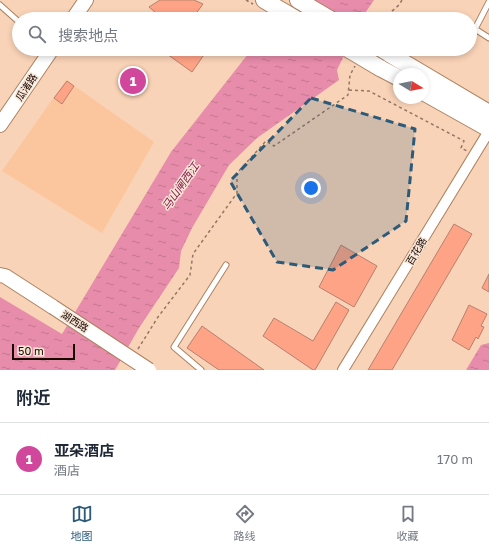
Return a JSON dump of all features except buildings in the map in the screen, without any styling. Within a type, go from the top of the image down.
[{"type":"main road","points":[[298,0],[318,12]]},
{"type":"main road","points":[[270,3],[285,12]]},
{"type":"main road","points":[[360,56],[393,75]]},
{"type":"main road","points":[[392,56],[489,113]]},
{"type":"main road","points":[[429,95],[489,130]]},
{"type":"street","points":[[78,12],[86,0]]},
{"type":"street","name":"瓜渚路","points":[[0,125],[47,56]]},
{"type":"street","name":"百花路","points":[[343,370],[489,130]]},
{"type":"street","name":"湖西路","points":[[2,274],[149,370]]},
{"type":"lane","points":[[477,25],[489,2]]},
{"type":"lane","points":[[0,5],[12,16]]},
{"type":"lane","points":[[477,30],[489,38]]},
{"type":"lane","points":[[201,370],[174,347],[226,265]]},
{"type":"path","points":[[391,12],[402,0]]},
{"type":"path","points":[[138,350],[158,317],[190,275],[193,254],[237,193],[237,173],[266,141],[274,146],[348,95],[350,75],[358,62]]},
{"type":"path","points":[[349,90],[369,91],[464,141],[461,148],[474,155]]},
{"type":"highlighted area","points":[[311,98],[415,129],[406,221],[333,270],[277,262],[230,181]]},
{"type":"shaded area","points":[[66,80],[154,142],[102,233],[2,171]]},
{"type":"water","points":[[297,0],[374,0],[366,12],[286,12]]},
{"type":"water","name":"马山闸西江","points":[[246,56],[344,56],[337,70],[339,80],[257,138],[229,165],[192,228],[181,251],[179,268],[139,328],[115,370],[0,370],[0,297],[62,334],[171,152]]},
{"type":"water","points":[[489,343],[489,370],[466,370],[481,345]]},
{"type":"place","name":"亚朵酒店","points":[[133,81]]}]
